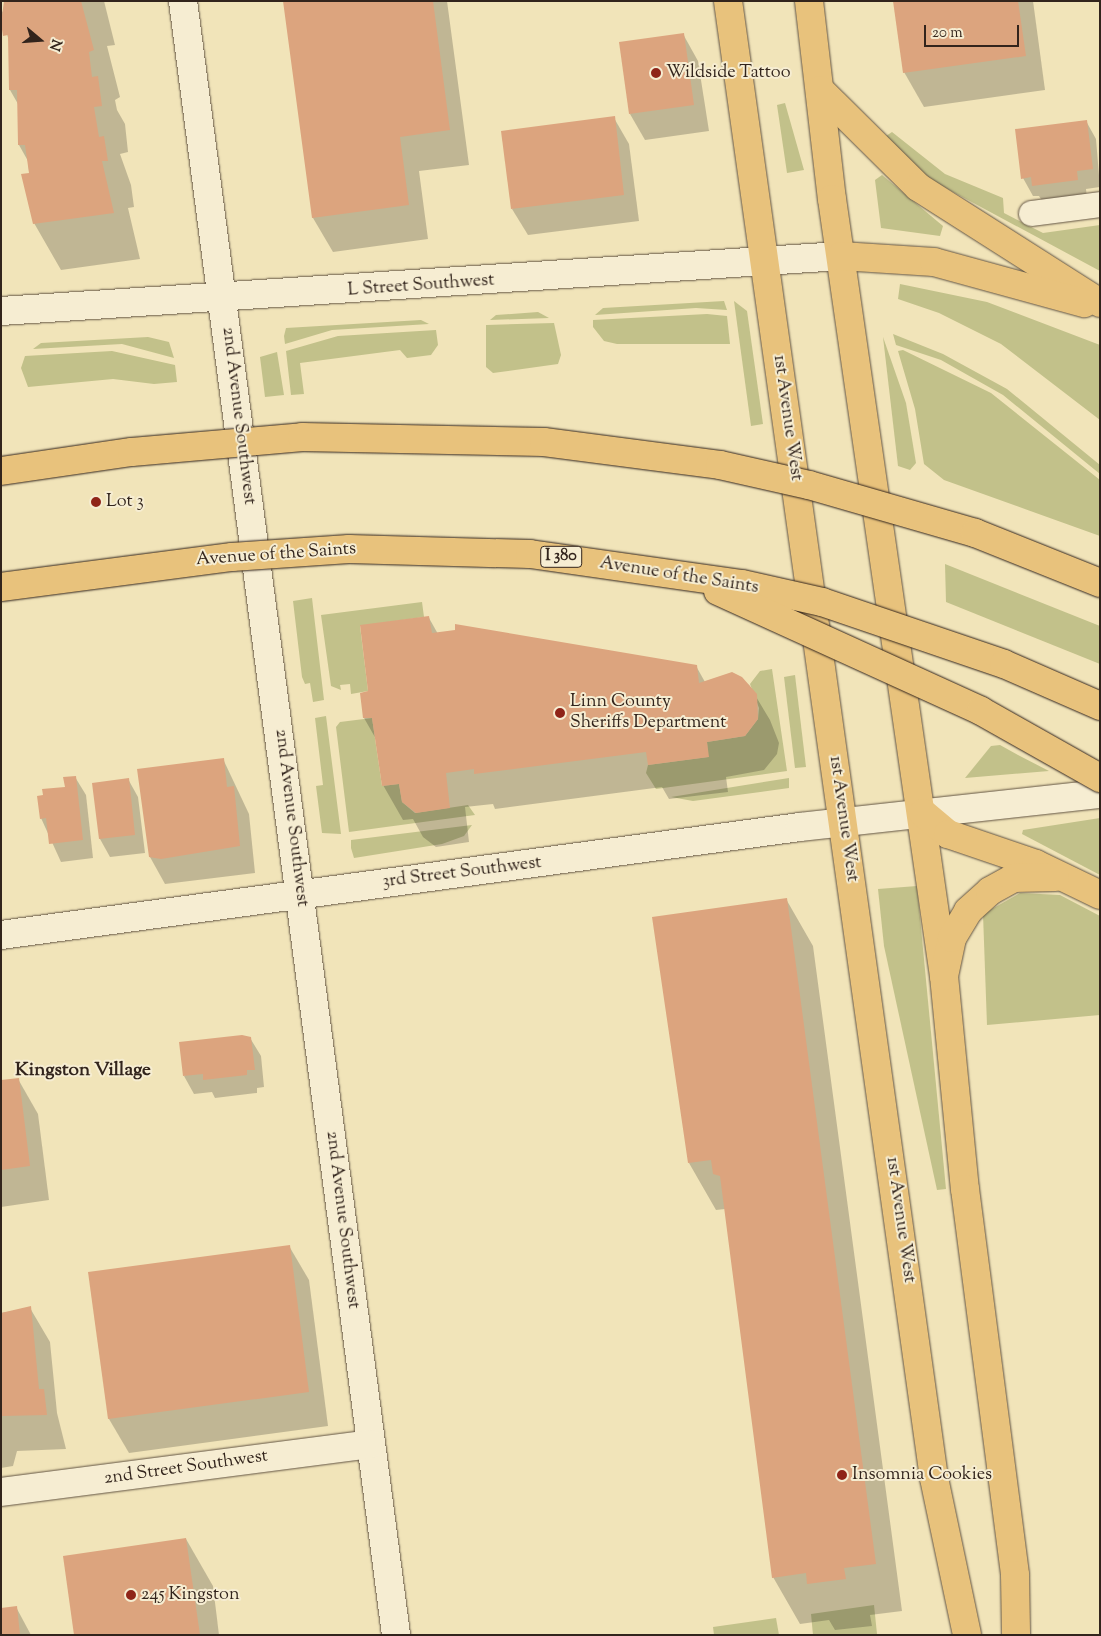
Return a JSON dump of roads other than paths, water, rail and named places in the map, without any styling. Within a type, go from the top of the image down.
[{"type":"main road","name":"2nd Avenue Southwest","points":[[183,1],[396,1635]]},
{"type":"main road","name":"1st Avenue West","points":[[728,1],[934,1478],[967,1635]]},
{"type":"main road","points":[[809,1],[841,256],[923,813],[944,976],[965,1189],[1015,1575],[1016,1635]]},
{"type":"main road","points":[[820,90],[918,187],[1100,303]]},
{"type":"main road","name":"L Street Southwest","points":[[1,311],[222,299],[841,256]]},
{"type":"main road","points":[[841,256],[934,262],[1100,308]]},
{"type":"main road","points":[[1,471],[132,452],[292,438],[544,442],[720,465],[809,485],[975,533],[1100,584]]},
{"type":"main road","name":"Avenue of the Saints","points":[[1,587],[232,556],[349,549],[530,554],[685,575],[831,605],[1004,664],[1100,706]]},
{"type":"main road","points":[[685,575],[981,711],[1100,778]]},
{"type":"main road","name":"3rd Street Southwest","points":[[1,935],[300,893],[844,822],[1100,794]]},
{"type":"main road","points":[[923,813],[953,836],[1066,878],[1100,896]]},
{"type":"main road","points":[[944,976],[952,938],[968,911],[990,890],[1026,876],[1066,878]]},
{"type":"main road","name":"2nd Street Southwest","points":[[1,1492],[370,1444]]},
{"type":"street","points":[[1031,213],[1100,204]]},
{"type":"place","name":"Wildside Tattoo","points":[[656,73]]},
{"type":"place","name":"Lot 3","points":[[96,502]]},
{"type":"place","name":"Linn County Sheriffs Department","points":[[560,713]]},
{"type":"place","name":"Insomnia Cookies","points":[[842,1475]]},
{"type":"place","name":"245 Kingston","points":[[131,1595]]},
{"type":"district","name":"Kingston Village","points":[[83,1071]]}]
